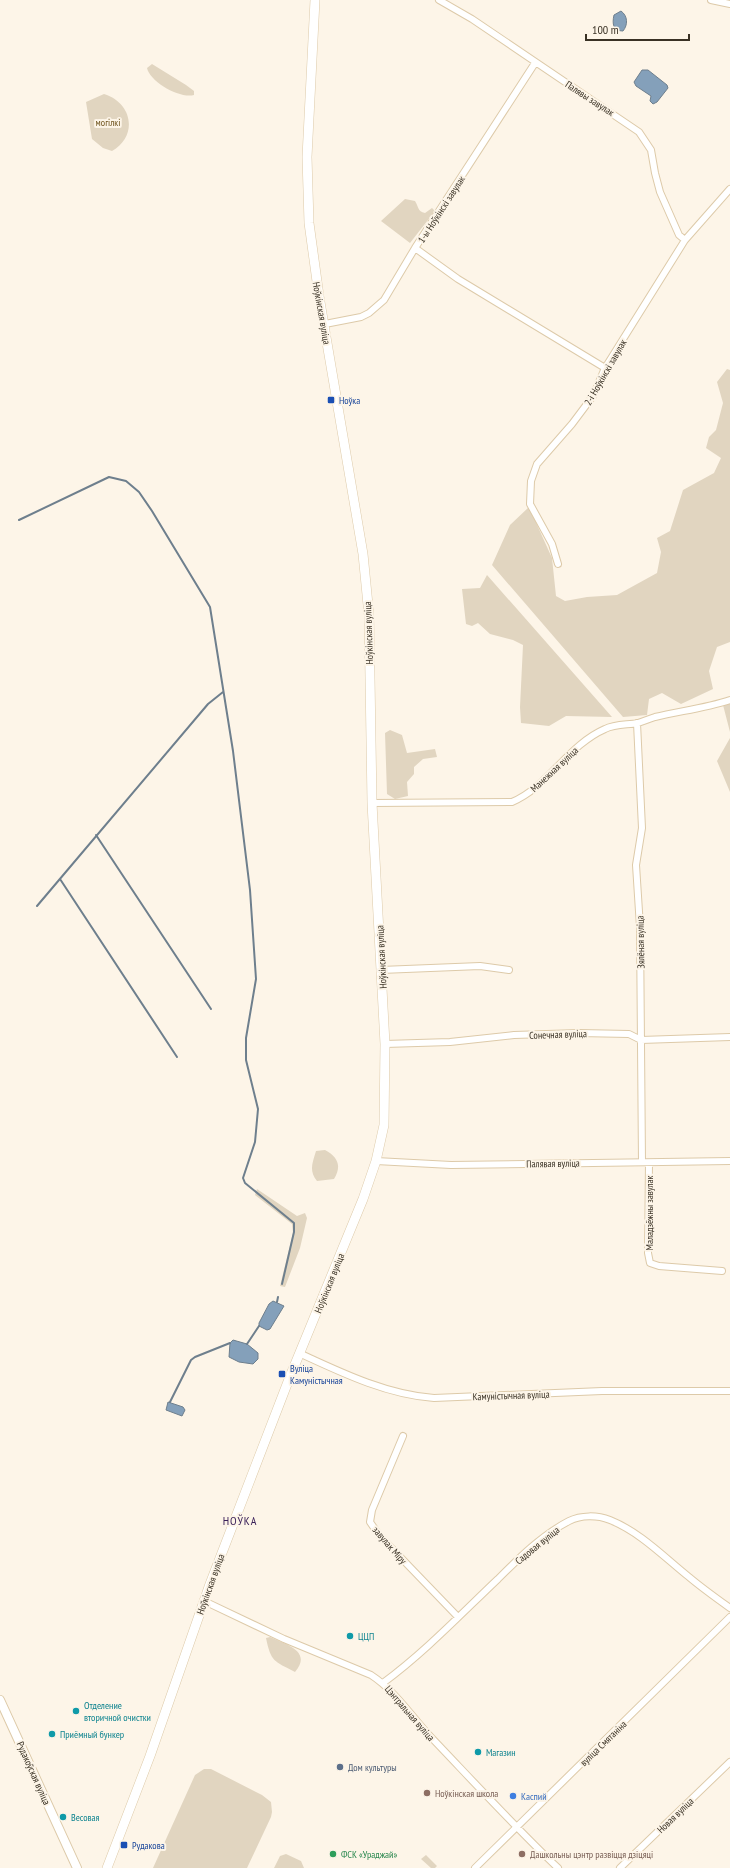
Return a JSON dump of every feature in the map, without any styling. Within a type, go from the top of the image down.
[{"type":"main road","name":"Ноўкінская вуліца","points":[[107,1868],[118,1843],[155,1742],[204,1601],[363,1199],[376,1161],[384,1125],[385,1044],[372,803],[369,615],[363,554],[325,324],[313,261],[309,223],[307,180],[315,0]]},
{"type":"street","name":"Палявы завулак","points":[[440,0],[472,19],[535,63],[590,97],[640,132],[651,150],[660,192],[679,234],[686,240]]},
{"type":"street","points":[[711,0],[730,4]]},
{"type":"street","name":"1-ы Ноўкінскі завулак","points":[[325,324],[361,316],[378,306],[391,290],[416,248],[535,63]]},
{"type":"street","name":"2-і Ноўкінскі завулак","points":[[558,564],[552,544],[530,504],[531,481],[537,464],[572,424],[593,396],[605,368],[686,240],[730,189]]},
{"type":"street","points":[[416,248],[458,279],[551,337],[605,368]]},
{"type":"street","name":"Манежная вуліца","points":[[372,803],[512,802],[522,798],[534,789],[586,740],[604,729],[616,725],[637,723],[655,717],[730,700]]},
{"type":"street","name":"Зялёная вуліца","points":[[637,723],[642,828],[636,865],[640,927],[642,1162]]},
{"type":"street","points":[[381,970],[473,966],[510,970]]},
{"type":"street","name":"Сонечная вуліца","points":[[385,1044],[450,1042],[514,1036],[579,1033],[629,1034],[641,1040],[730,1037]]},
{"type":"street","name":"Палявая вуліца","points":[[376,1161],[451,1165],[730,1161]]},
{"type":"street","name":"Маладзёжны завулак","points":[[649,1163],[648,1253],[650,1263],[659,1266],[722,1271]]},
{"type":"street","name":"Камуністычная вуліца","points":[[301,1354],[380,1386],[417,1397],[434,1398],[602,1391],[730,1391]]},
{"type":"street","name":"завулак Міру","points":[[404,1436],[372,1510],[370,1522],[379,1535],[458,1617]]},
{"type":"street","name":"Садовая вуліца","points":[[383,1682],[406,1666],[547,1534],[570,1521],[582,1517],[595,1516],[610,1520],[640,1538],[730,1608]]},
{"type":"street","name":"Цэнтральная вуліца","points":[[204,1601],[284,1639],[371,1675],[383,1682],[421,1726],[516,1827],[558,1868]]},
{"type":"street","name":"вуліца Смятаніна","points":[[474,1868],[724,1624],[730,1616]]},
{"type":"street","points":[[724,1624],[730,1630]]},
{"type":"street","name":"Рудакоўская вуліца","points":[[0,1700],[78,1868]]},
{"type":"street","name":"Новая вуліца","points":[[620,1868],[730,1762]]},
{"type":"green space","points":[[152,64],[186,85],[194,91],[194,95],[188,96],[174,92],[159,84],[149,73],[147,68]]},
{"type":"green space","name":"могілкі","points":[[104,94],[114,98],[121,105],[129,120],[129,129],[126,137],[120,145],[112,151],[103,148],[92,139],[86,102]]},
{"type":"green space","points":[[405,199],[415,201],[419,210],[422,212],[425,213],[432,208],[435,211],[410,243],[381,221]]},
{"type":"green space","points":[[727,369],[730,370],[730,642],[717,647],[709,671],[713,689],[681,704],[662,693],[649,699],[647,715],[623,717],[492,565],[510,525],[529,507],[552,558],[556,596],[565,601],[587,597],[617,595],[657,573],[661,552],[657,538],[670,531],[683,490],[714,473],[721,458],[706,448],[709,437],[716,430],[723,403],[717,382]]},
{"type":"green space","points":[[487,575],[612,717],[566,716],[549,726],[521,723],[520,707],[523,645],[513,640],[490,634],[478,623],[472,626],[466,624],[462,589],[480,588]]},
{"type":"green space","points":[[730,703],[730,732],[723,705]]},
{"type":"green space","points":[[390,730],[402,735],[407,753],[435,749],[437,757],[423,759],[414,767],[414,774],[407,782],[408,796],[395,799],[387,794],[385,733]]},
{"type":"green space","points":[[730,738],[730,792],[717,761]]},
{"type":"green space","points":[[325,1150],[336,1159],[338,1170],[334,1179],[317,1181],[312,1171],[313,1160],[316,1151]]},
{"type":"green space","points":[[257,1189],[297,1216],[305,1213],[307,1218],[300,1248],[285,1287],[280,1286],[293,1233],[292,1224],[255,1195]]},
{"type":"green space","points":[[270,1637],[295,1649],[299,1654],[301,1659],[300,1665],[295,1672],[274,1660],[266,1638]]},
{"type":"green space","points":[[204,1769],[211,1769],[262,1795],[271,1802],[271,1817],[247,1868],[153,1868],[195,1775]]},
{"type":"green space","points":[[286,1854],[301,1861],[304,1868],[274,1868],[280,1856]]},
{"type":"green space","points":[[426,1855],[437,1866],[435,1868],[431,1868],[421,1859]]},
{"type":"water","points":[[621,11],[625,15],[626,21],[626,26],[623,31],[617,30],[613,24],[614,15]]},
{"type":"water","points":[[642,70],[648,70],[667,85],[668,88],[657,102],[653,104],[650,101],[651,96],[636,86],[634,82]]},
{"type":"water","points":[[273,1301],[284,1306],[270,1329],[267,1330],[259,1326],[259,1323],[269,1304]]},
{"type":"water","points":[[233,1340],[247,1344],[258,1353],[258,1359],[253,1364],[239,1362],[229,1357],[230,1343]]},
{"type":"water","points":[[168,1402],[183,1407],[185,1410],[182,1416],[166,1410]]},
{"type":"waterway","points":[[19,520],[109,477],[126,481],[139,492],[152,511],[210,607],[233,751],[250,890],[256,979],[246,1038],[246,1060],[258,1109],[255,1142],[243,1178],[245,1183],[294,1223],[294,1232],[282,1284]]},
{"type":"waterway","points":[[37,906],[208,704],[223,692]]},
{"type":"waterway","points":[[96,835],[211,1009]]},
{"type":"waterway","points":[[60,879],[177,1057]]},
{"type":"waterway","points":[[277,1302],[278,1297]]},
{"type":"waterway","points":[[247,1344],[259,1326]]},
{"type":"waterway","points":[[170,1402],[191,1360],[230,1343]]},
{"type":"place","name":"Ноўка","points":[[331,400]]},
{"type":"place","name":"Вуліца Камуністычная","points":[[282,1374]]},
{"type":"place","name":"ЦЦП","points":[[350,1636]]},
{"type":"place","name":"Отделение вторичной очистки","points":[[76,1711]]},
{"type":"place","name":"Приёмный бункер","points":[[52,1734]]},
{"type":"place","name":"Магазин","points":[[478,1752]]},
{"type":"place","name":"Дом культуры","points":[[340,1767]]},
{"type":"place","name":"Ноўкінская школа","points":[[427,1793]]},
{"type":"place","name":"Каспий","points":[[513,1796]]},
{"type":"place","name":"Весовая","points":[[63,1817]]},
{"type":"place","name":"Рудакова","points":[[124,1845]]},
{"type":"place","name":"ФСК «Ураджай»","points":[[333,1854]]},
{"type":"place","name":"Дашкольны цэнтр развіцця дзіцяці","points":[[522,1854]]},
{"type":"district","name":"НОЎКА","points":[[240,1521]]}]
